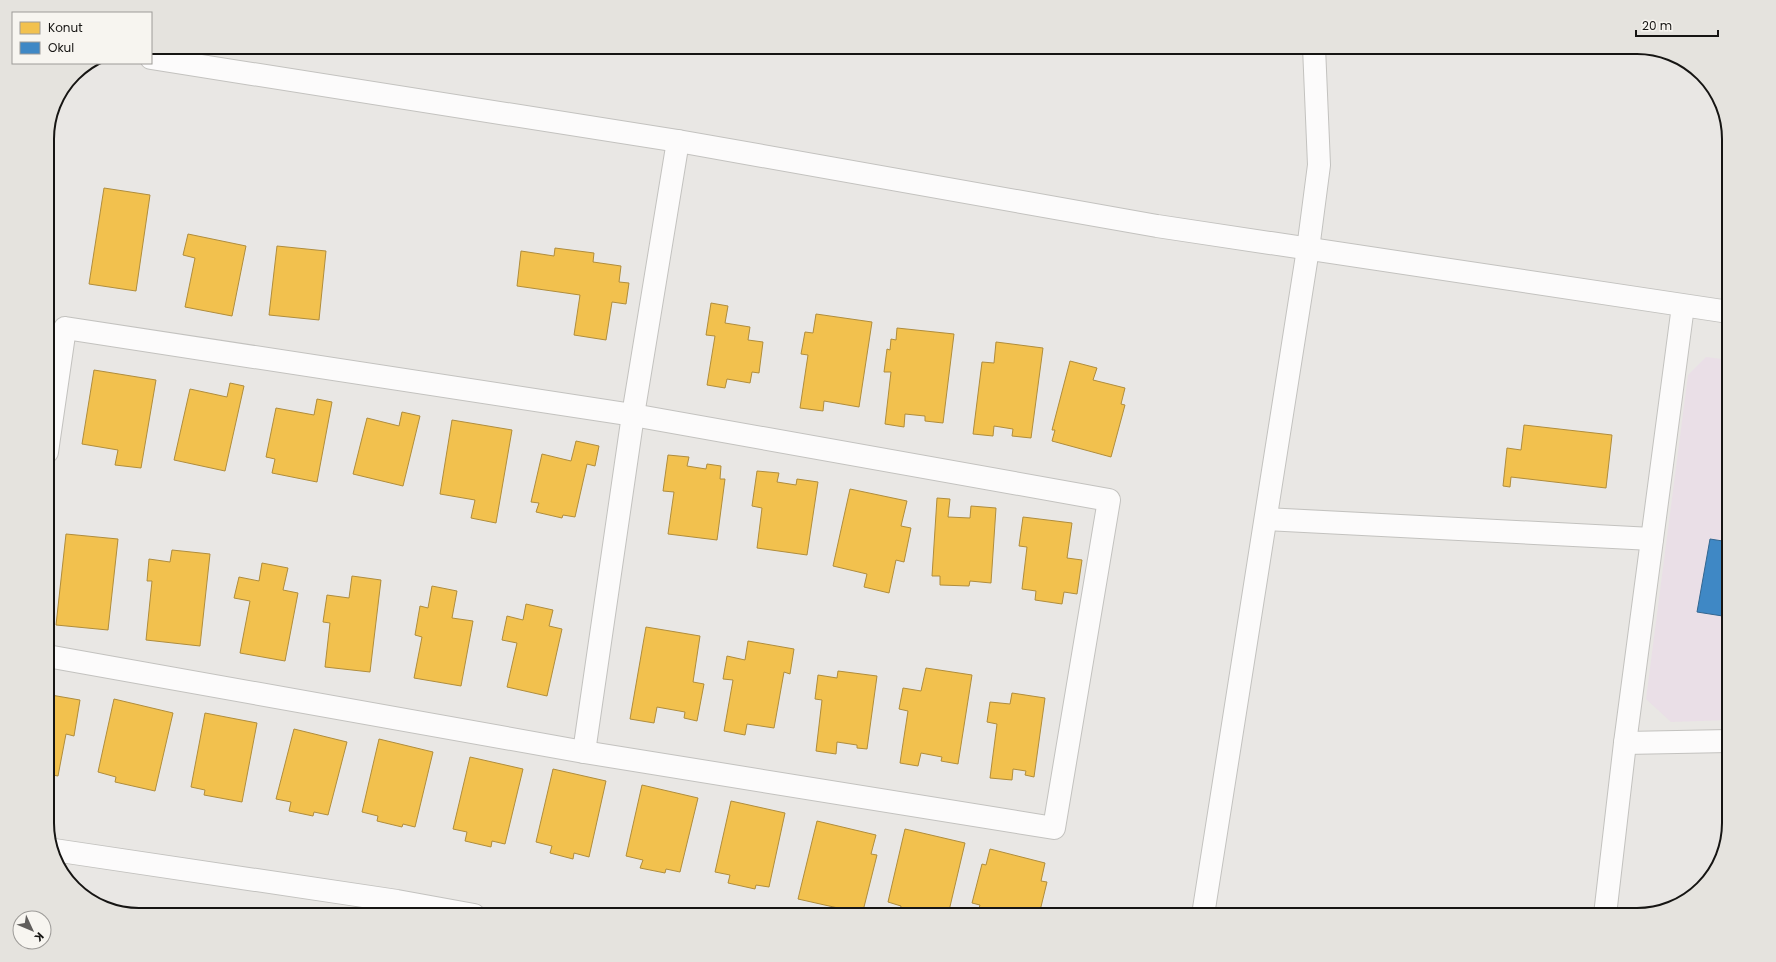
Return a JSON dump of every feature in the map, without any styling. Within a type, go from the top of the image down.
[{"type":"street","points":[[1204,908],[1308,249],[1319,165],[1314,54]]},
{"type":"street","points":[[152,58],[678,141],[1157,226],[1722,311]]},
{"type":"street","points":[[584,752],[633,415],[678,141]]},
{"type":"street","points":[[1606,908],[1625,743],[1683,306]]},
{"type":"street","points":[[54,404],[65,328],[633,415],[1109,500],[1054,828],[584,752],[54,657]]},
{"type":"street","points":[[1266,519],[1652,539]]},
{"type":"street","points":[[1625,743],[1722,741]]},
{"type":"street","points":[[59,851],[396,908]]},
{"type":"shaded area","points":[[1706,357],[1722,359],[1722,720],[1671,722],[1646,699],[1688,375]]},
{"type":"building: Konut","points":[[104,188],[150,195],[136,291],[89,284]]},
{"type":"building: Konut","points":[[188,234],[246,246],[232,316],[185,307],[195,258],[183,255]]},
{"type":"building: Konut","points":[[277,246],[326,251],[319,320],[269,315]]},
{"type":"building: Konut","points":[[555,248],[594,253],[593,262],[621,266],[619,282],[629,283],[626,304],[612,302],[606,340],[574,335],[580,295],[517,286],[521,251],[554,256]]},
{"type":"building: Konut","points":[[711,303],[728,306],[725,323],[750,327],[748,340],[763,342],[759,373],[752,372],[750,383],[727,379],[725,388],[707,385],[715,336],[706,335]]},
{"type":"building: Konut","points":[[816,314],[872,322],[859,407],[824,401],[823,411],[800,408],[808,355],[801,354],[805,332],[813,333]]},
{"type":"building: Konut","points":[[897,328],[954,334],[943,423],[925,421],[925,416],[905,414],[904,427],[885,424],[891,372],[884,372],[887,349],[890,350],[891,339],[896,340]]},
{"type":"building: Konut","points":[[996,342],[1043,348],[1031,438],[1012,436],[1013,429],[994,426],[993,436],[973,434],[982,362],[994,363]]},
{"type":"building: Konut","points":[[1070,361],[1097,368],[1093,380],[1125,388],[1121,404],[1125,405],[1111,457],[1052,441],[1055,430],[1052,430]]},
{"type":"building: Konut","points":[[94,370],[156,380],[141,468],[115,465],[118,450],[82,444]]},
{"type":"building: Konut","points":[[230,383],[244,386],[225,471],[174,460],[190,389],[227,397]]},
{"type":"building: Konut","points":[[317,399],[332,402],[317,482],[272,473],[275,459],[266,457],[276,408],[314,415]]},
{"type":"building: Konut","points":[[402,412],[420,416],[403,486],[353,474],[367,418],[399,426]]},
{"type":"building: Konut","points":[[452,420],[512,430],[496,523],[471,518],[475,500],[440,494]]},
{"type":"building: Konut","points":[[1524,425],[1612,435],[1606,488],[1511,477],[1510,487],[1503,486],[1507,448],[1521,450]]},
{"type":"building: Konut","points":[[576,441],[599,446],[595,466],[587,464],[575,517],[563,515],[562,518],[536,512],[539,503],[531,502],[542,454],[571,461]]},
{"type":"building: Konut","points":[[668,455],[689,457],[687,466],[706,469],[707,464],[721,466],[720,479],[725,479],[717,540],[668,534],[674,492],[663,491]]},
{"type":"building: Konut","points":[[757,471],[779,473],[777,482],[796,485],[797,479],[818,482],[807,555],[757,548],[762,508],[752,506]]},
{"type":"building: Konut","points":[[850,489],[907,501],[901,526],[911,528],[904,562],[896,560],[889,593],[864,587],[867,574],[833,566]]},
{"type":"building: Konut","points":[[937,498],[950,499],[948,517],[970,518],[971,506],[996,508],[991,583],[970,581],[969,586],[940,585],[940,576],[932,576]]},
{"type":"building: Konut","points":[[1023,517],[1072,523],[1067,558],[1082,560],[1077,594],[1064,592],[1062,604],[1035,600],[1036,591],[1022,589],[1027,547],[1019,546]]},
{"type":"building: Konut","points":[[66,534],[118,539],[108,630],[56,625]]},
{"type":"building: Konut","points":[[172,550],[210,554],[200,646],[146,640],[152,581],[147,581],[149,559],[170,562]]},
{"type":"building: Konut","points":[[262,563],[288,568],[283,590],[298,593],[285,661],[240,653],[250,601],[234,598],[239,577],[259,581]]},
{"type":"building: Konut","points":[[352,576],[381,580],[370,672],[325,667],[330,623],[323,622],[327,595],[349,598]]},
{"type":"building: Konut","points":[[432,586],[457,591],[452,618],[473,621],[461,686],[414,678],[422,637],[415,635],[420,606],[428,608]]},
{"type":"building: Konut","points":[[526,604],[553,610],[549,626],[562,629],[547,696],[507,687],[517,643],[502,640],[507,616],[523,620]]},
{"type":"building: Konut","points":[[646,627],[700,636],[693,682],[704,684],[697,721],[684,718],[685,712],[657,707],[654,723],[630,719]]},
{"type":"building: Konut","points":[[748,641],[794,649],[790,674],[784,672],[774,728],[747,724],[745,735],[724,731],[733,680],[723,679],[727,656],[745,660]]},
{"type":"building: Konut","points":[[926,668],[972,675],[958,764],[941,761],[942,757],[921,753],[918,766],[900,763],[908,711],[899,709],[903,688],[921,691]]},
{"type":"building: Konut","points":[[838,671],[877,676],[867,749],[857,748],[857,745],[837,742],[836,754],[816,751],[822,700],[815,699],[818,675],[837,678]]},
{"type":"building: Konut","points":[[1012,693],[1045,698],[1034,777],[1025,775],[1026,771],[1013,769],[1012,780],[990,778],[997,724],[987,722],[990,702],[1010,704]]},
{"type":"building: Konut","points":[[54,696],[80,700],[74,736],[66,734],[58,776],[54,775]]},
{"type":"building: Konut","points":[[114,699],[173,713],[155,791],[115,782],[116,777],[98,772]]},
{"type":"building: Konut","points":[[205,713],[257,723],[242,802],[204,795],[205,790],[191,787]]},
{"type":"building: Konut","points":[[294,729],[347,742],[328,815],[314,812],[313,816],[289,811],[291,802],[276,799]]},
{"type":"building: Konut","points":[[379,739],[433,752],[415,827],[403,824],[402,827],[377,821],[378,816],[362,812]]},
{"type":"building: Konut","points":[[470,757],[523,769],[505,844],[492,841],[491,847],[465,841],[467,832],[453,829]]},
{"type":"building: Konut","points":[[553,769],[606,781],[589,857],[574,853],[573,859],[550,853],[552,846],[536,842]]},
{"type":"building: Konut","points":[[642,785],[698,798],[680,872],[666,869],[665,873],[640,868],[643,860],[626,856]]},
{"type":"building: Konut","points":[[731,801],[785,813],[769,887],[756,885],[755,889],[728,883],[730,875],[715,872]]},
{"type":"building: Konut","points":[[817,821],[876,835],[871,854],[877,855],[864,908],[838,908],[798,899]]},
{"type":"building: Konut","points":[[905,829],[965,843],[950,908],[900,908],[901,906],[888,902]]},
{"type":"building: Konut","points":[[990,849],[1045,863],[1041,881],[1047,882],[1041,908],[979,908],[980,905],[972,903],[982,864],[986,865]]},
{"type":"building: Okul","points":[[1710,539],[1722,541],[1722,616],[1697,612]]}]
